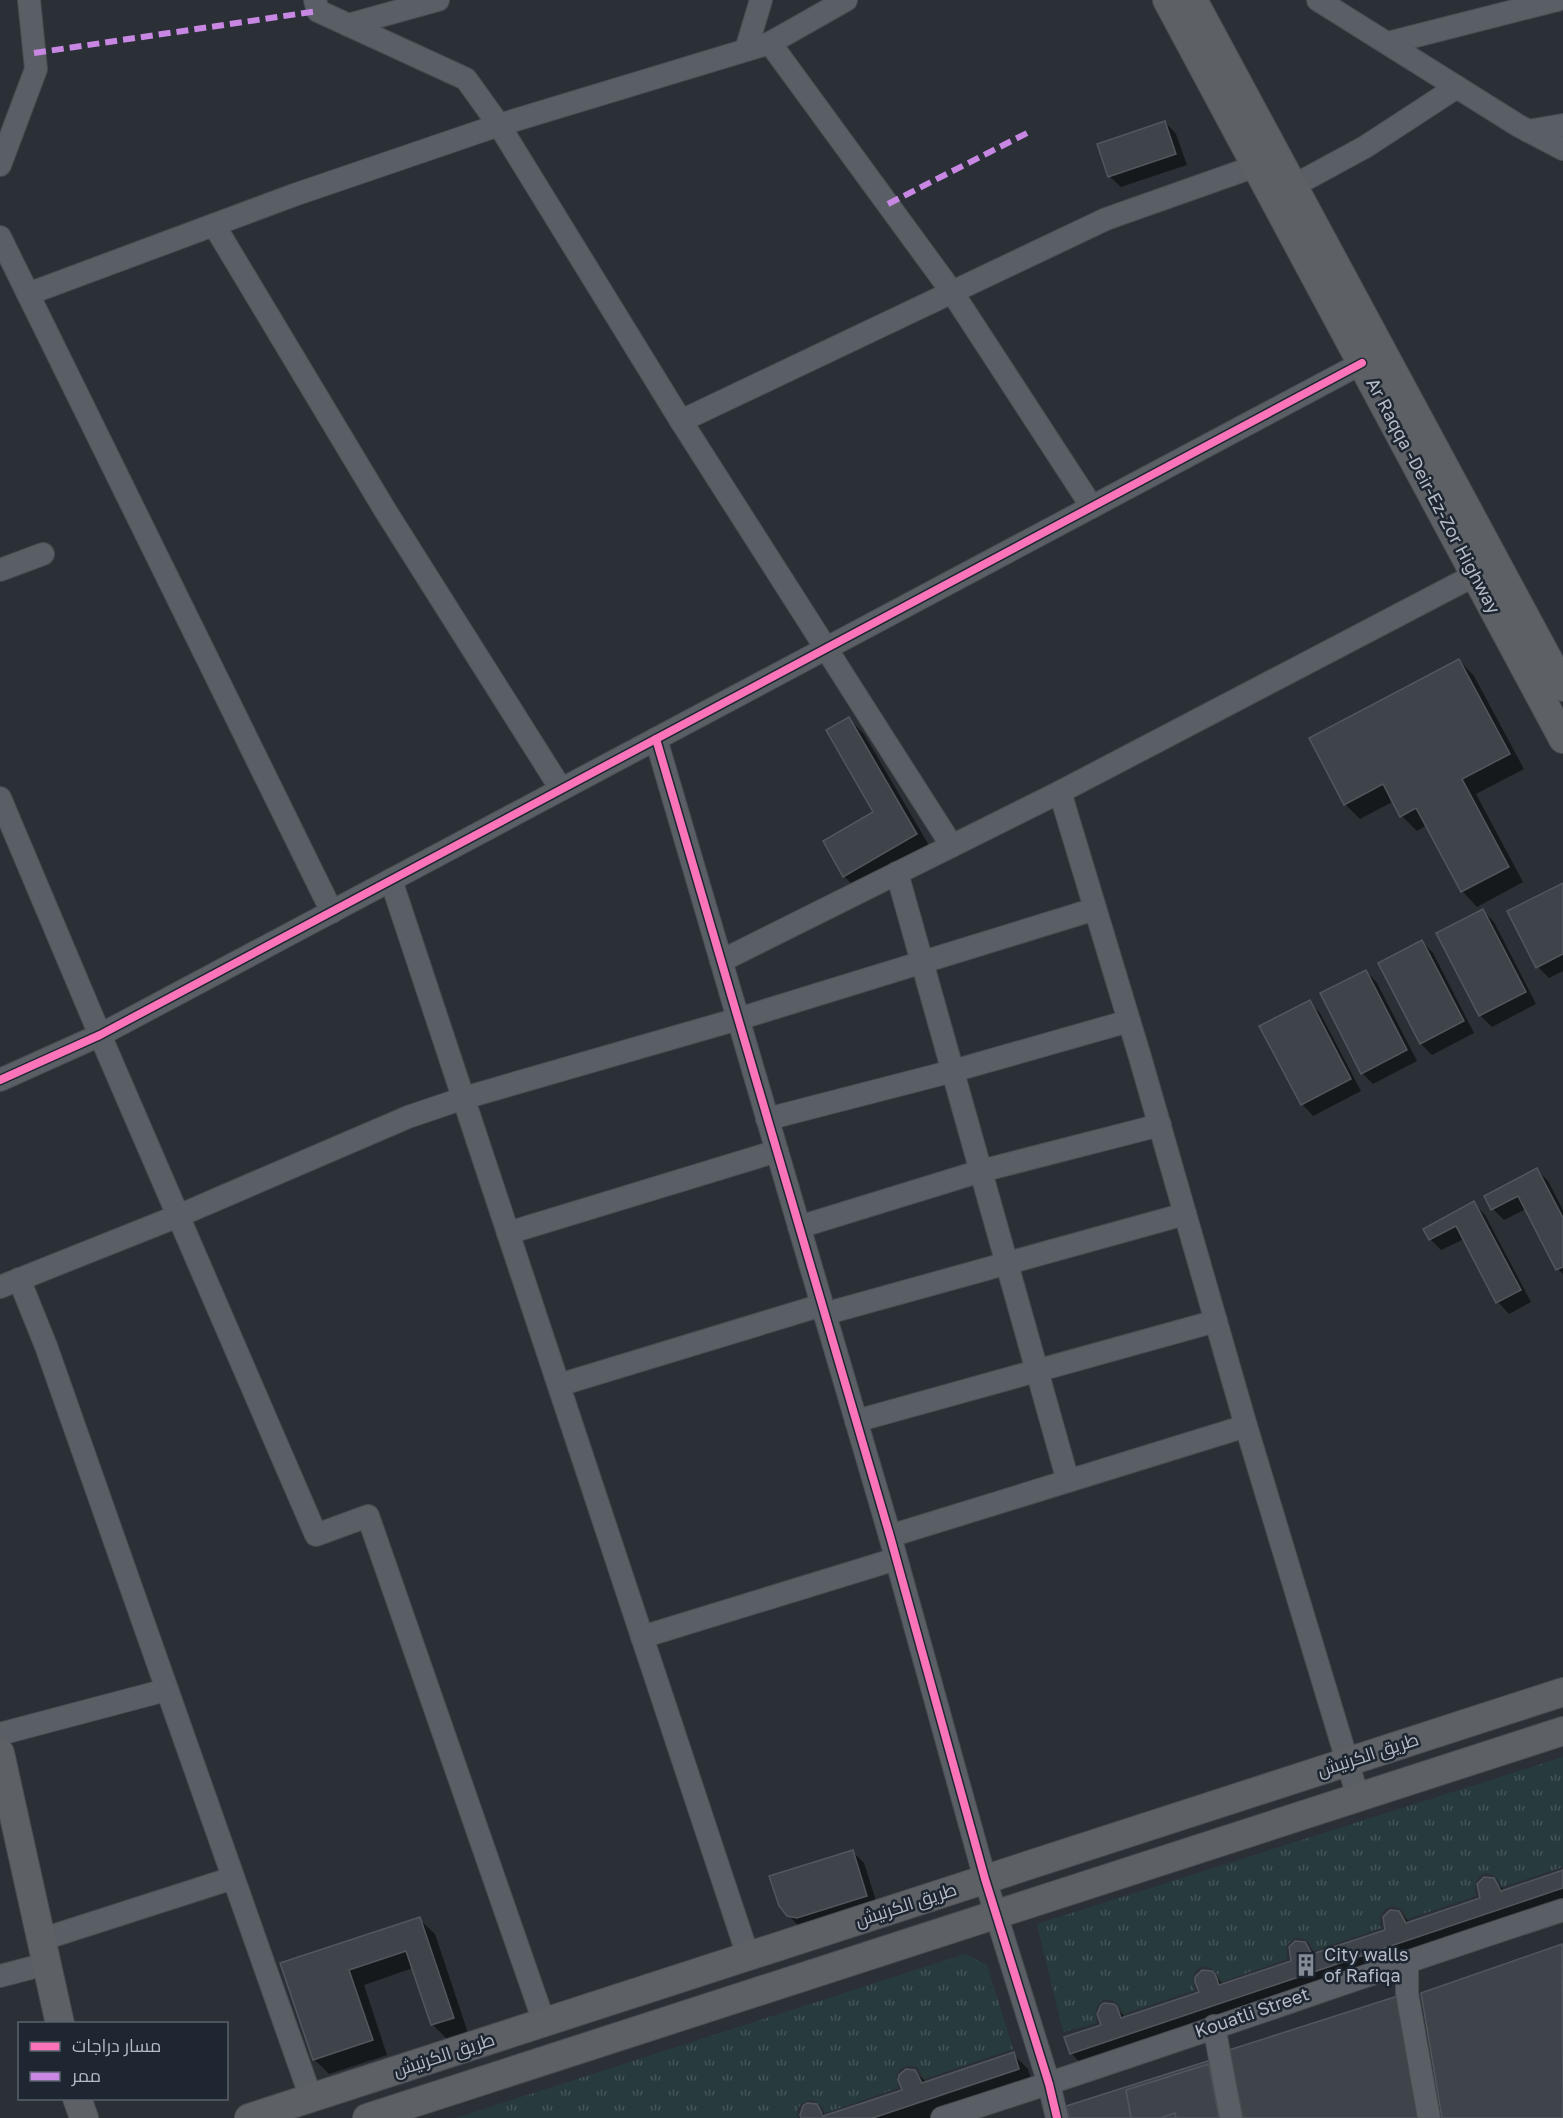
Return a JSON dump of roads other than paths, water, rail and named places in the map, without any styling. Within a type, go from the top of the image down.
[{"type":"main road","name":"Ar Raqqa -Deir-Ez-Zor Highway","points":[[1167,0],[1563,739]]},
{"type":"main road","name":"Ar Raqqa -Deir-Ez-Zor Highway","points":[[1193,0],[1563,687]]},
{"type":"main road","name":"طريق الكرنيش","points":[[249,2118],[1563,1692]]},
{"type":"main road","name":"طريق الكرنيش","points":[[368,2118],[1563,1731]]},
{"type":"main road","points":[[0,1753],[60,2022]]},
{"type":"street","points":[[0,165],[36,69],[29,0]]},
{"type":"street","points":[[315,0],[318,11],[466,78],[499,125],[681,421],[952,846]]},
{"type":"street","points":[[348,25],[438,0]]},
{"type":"street","points":[[746,50],[761,0]]},
{"type":"street","points":[[28,294],[294,195],[499,125],[770,43],[846,0]]},
{"type":"street","points":[[1318,0],[1528,131],[1563,149]]},
{"type":"street","points":[[1388,43],[1557,0]]},
{"type":"street","points":[[770,43],[952,292],[1092,507]]},
{"type":"street","points":[[1293,186],[1365,147],[1457,87]]},
{"type":"street","points":[[1528,131],[1563,124]]},
{"type":"street","points":[[681,421],[1106,219],[1256,166]]},
{"type":"street","points":[[214,225],[385,510],[561,789]]},
{"type":"street","points":[[0,237],[332,912]]},
{"type":"street","points":[[0,1080],[100,1035],[1362,363]]},
{"type":"street","points":[[0,570],[43,554]]},
{"type":"street","points":[[721,961],[1060,792],[1475,574]]},
{"type":"street","points":[[656,739],[890,1536],[985,1879],[1049,2084],[1057,2118]]},
{"type":"street","points":[[1060,792],[1160,1125],[1246,1426],[1358,1797]]},
{"type":"street","points":[[0,798],[316,1535],[368,1516],[544,2022]]},
{"type":"street","points":[[897,873],[1068,1481]]},
{"type":"street","points":[[391,880],[748,1956]]},
{"type":"street","points":[[311,2098],[46,1346],[10,1283],[178,1216],[408,1117],[464,1098],[738,1019],[1095,909]]},
{"type":"street","points":[[767,1119],[952,1071],[1129,1021]]},
{"type":"street","points":[[799,1227],[981,1171],[1160,1125]]},
{"type":"street","points":[[508,1233],[777,1151]]},
{"type":"street","points":[[559,1385],[823,1309],[1007,1264],[1185,1214]]},
{"type":"street","points":[[856,1421],[1216,1321]]},
{"type":"street","points":[[890,1536],[1246,1426]]},
{"type":"street","points":[[642,1637],[896,1559]]},
{"type":"street","points":[[0,1734],[166,1690]]},
{"type":"street","points":[[0,1976],[43,1952],[233,1878]]},
{"type":"street","name":"Kouatli Street","points":[[942,2118],[1049,2084],[1407,1961],[1563,1911]]},
{"type":"street","points":[[1407,1961],[1407,1993],[1429,2118]]},
{"type":"street","points":[[1214,2026],[1232,2118]]},
{"type":"place","name":"City walls of Rafiqa","points":[[1306,1965]]}]
